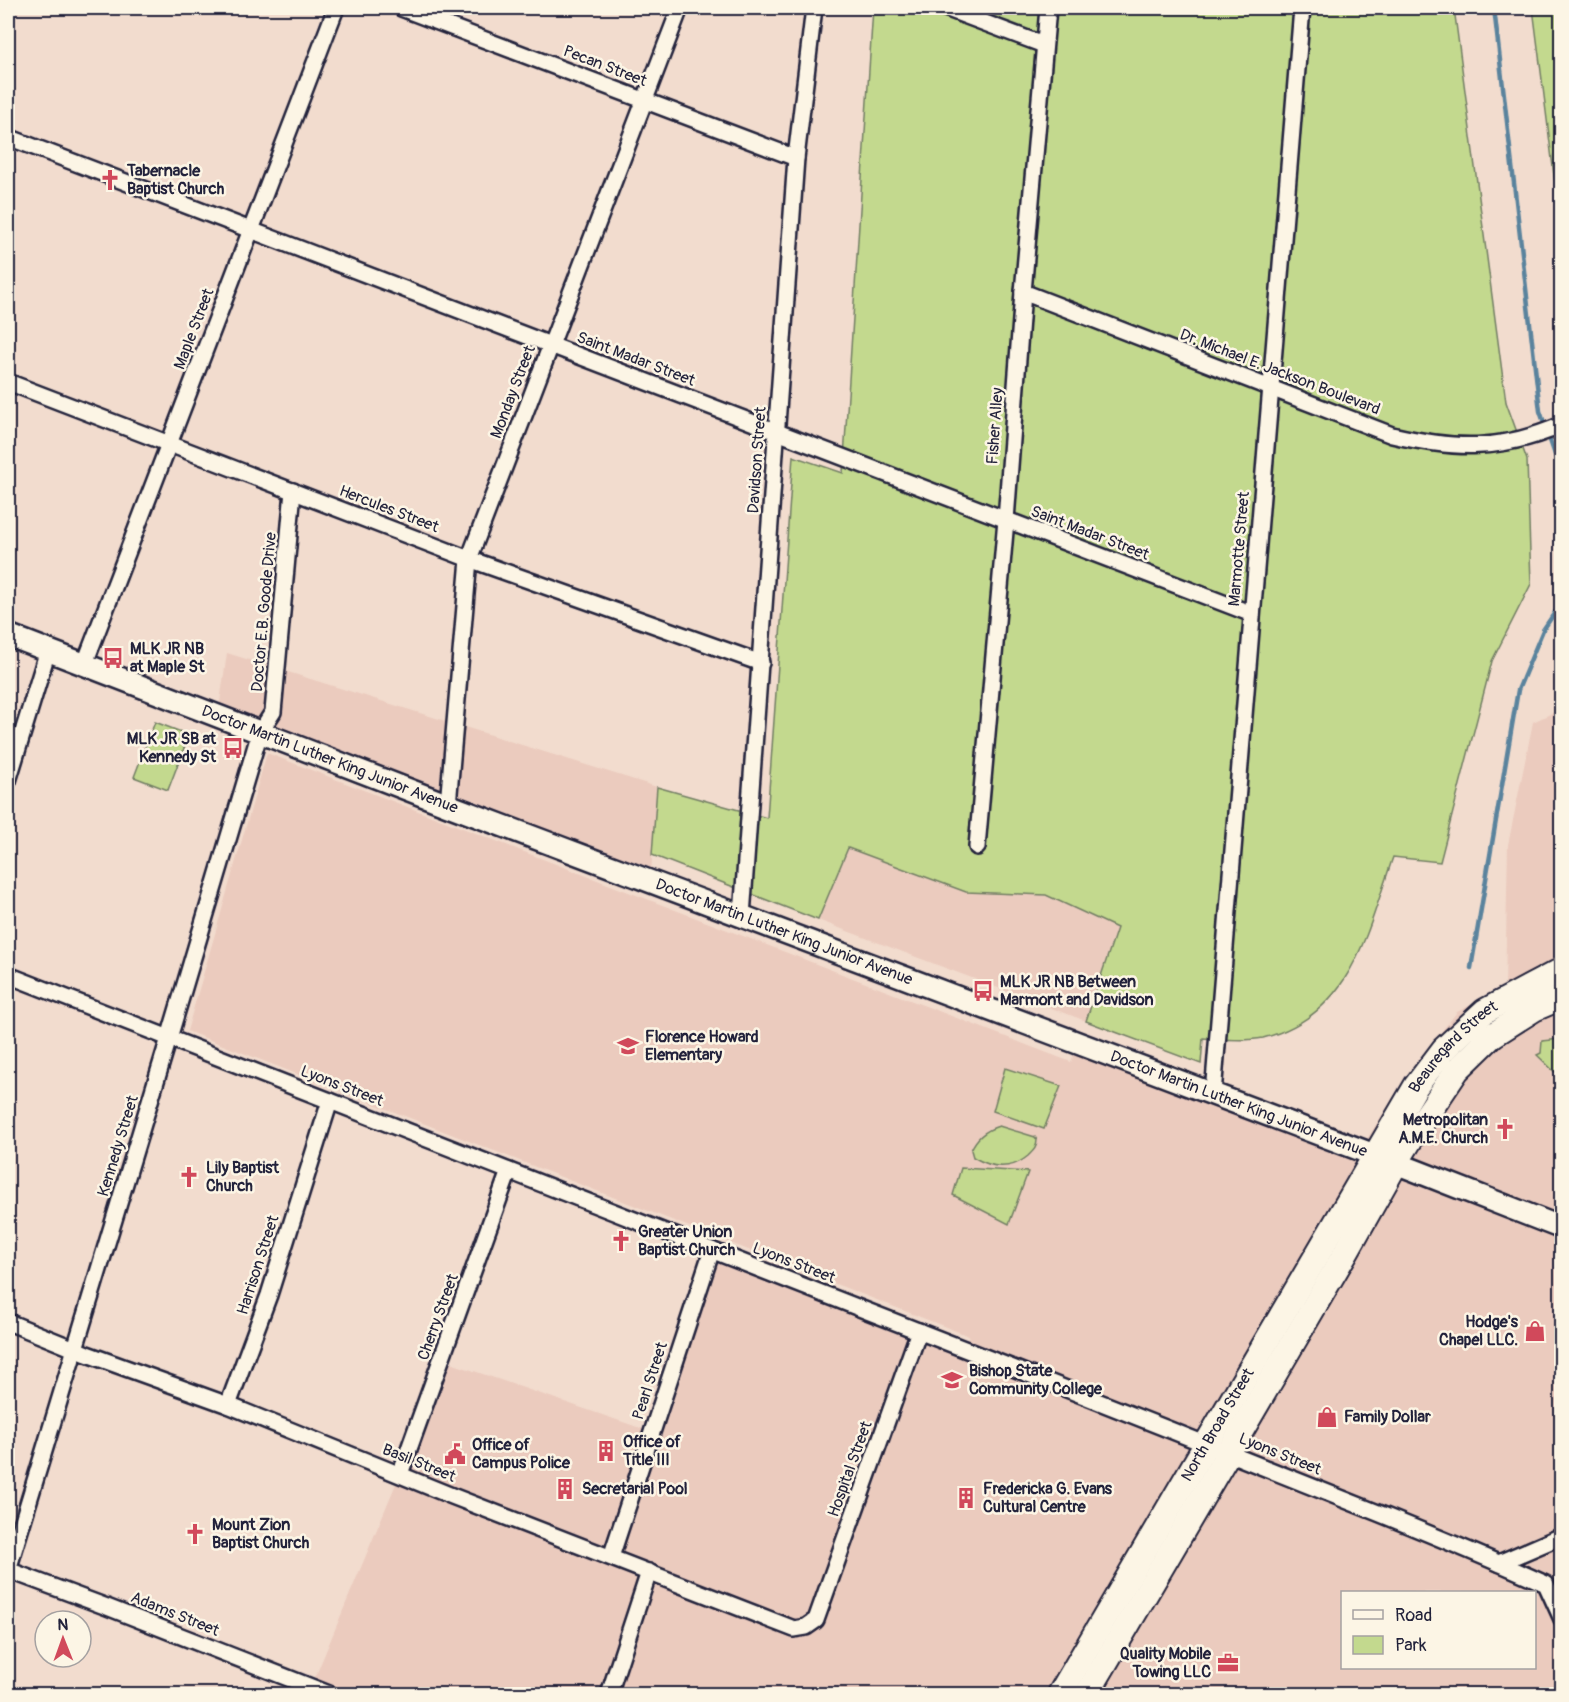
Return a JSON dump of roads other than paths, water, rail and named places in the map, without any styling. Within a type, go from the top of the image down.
[{"type":"main road","name":"Doctor Martin Luther King Junior Avenue","points":[[8,635],[448,805],[1562,1228]]},
{"type":"main road","name":"Beauregard Street","points":[[1385,1160],[1393,1127],[1416,1086],[1444,1049],[1485,1011],[1562,970]]},
{"type":"main road","name":"Beauregard Street","points":[[1385,1160],[1412,1137],[1456,1070],[1493,1035],[1534,1009],[1562,997]]},
{"type":"main road","name":"North Broad Street","points":[[1060,1695],[1217,1448],[1346,1252],[1385,1160]]},
{"type":"main road","name":"North Broad Street","points":[[1087,1695],[1217,1448]]},
{"type":"street","name":"Maple Street","points":[[85,663],[336,8]]},
{"type":"street","name":"Pecan Street","points":[[401,8],[796,158]]},
{"type":"street","name":"Monday Street","points":[[448,805],[469,559],[680,8]]},
{"type":"street","name":"Davidson Street","points":[[742,916],[796,158],[814,8]]},
{"type":"street","points":[[945,8],[1044,45]]},
{"type":"street","name":"Fisher Alley","points":[[977,848],[1048,8]]},
{"type":"street","name":"Marmotte Street","points":[[1213,1094],[1302,8]]},
{"type":"street","name":"Saint Madar Street","points":[[8,137],[1252,614]]},
{"type":"street","name":"Dr. Michael E. Jackson Boulevard","points":[[1023,292],[1392,435],[1453,446],[1494,445],[1531,437],[1560,426]]},
{"type":"street","name":"Hercules Street","points":[[8,382],[469,559],[760,663]]},
{"type":"street","name":"Doctor E.B. Goode Drive","points":[[260,732],[273,712],[293,491]]},
{"type":"street","points":[[8,781],[48,650]]},
{"type":"street","name":"Kennedy Street","points":[[8,1570],[260,732]]},
{"type":"street","name":"Lyons Street","points":[[8,975],[1217,1448],[1499,1563],[1546,1584],[1562,1619]]},
{"type":"street","name":"Harrison Street","points":[[228,1406],[269,1295],[330,1101]]},
{"type":"street","name":"Cherry Street","points":[[400,1474],[509,1171]]},
{"type":"street","name":"Pearl Street","points":[[610,1557],[712,1250]]},
{"type":"street","name":"Basil Street","points":[[8,1322],[794,1629],[806,1627],[816,1620]]},
{"type":"street","name":"Hospital Street","points":[[816,1620],[919,1331]]},
{"type":"street","points":[[1499,1563],[1562,1536]]},
{"type":"street","name":"Adams Street","points":[[8,1570],[329,1695]]},
{"type":"street","points":[[609,1695],[649,1572]]},
{"type":"waterway","points":[[1494,8],[1540,411],[1562,475]]},
{"type":"waterway","points":[[1471,968],[1518,690],[1543,630],[1562,602]]},
{"type":"place","name":"Tabernacle Baptist Church","points":[[110,180]]},
{"type":"place","name":"MLK JR NB at Maple St","points":[[113,658]]},
{"type":"place","name":"MLK JR SB at Kennedy St","points":[[233,748]]},
{"type":"place","name":"MLK JR NB Between Marmont and Davidson","points":[[983,991]]},
{"type":"place","name":"Florence Howard Elementary","points":[[628,1046]]},
{"type":"place","name":"Metropolitan A.M.E. Church","points":[[1505,1129]]},
{"type":"place","name":"Lily Baptist Church","points":[[189,1177]]},
{"type":"place","name":"Greater Union Baptist Church","points":[[621,1241]]},
{"type":"place","name":"Hodge's Chapel LLC.","points":[[1535,1331]]},
{"type":"place","name":"Bishop State Community College","points":[[952,1380]]},
{"type":"place","name":"Family Dollar","points":[[1327,1417]]},
{"type":"place","name":"Office of Title III","points":[[606,1451]]},
{"type":"place","name":"Office of Campus Police","points":[[455,1454]]},
{"type":"place","name":"Secretarial Pool","points":[[565,1489]]},
{"type":"place","name":"Fredericka G. Evans Cultural Centre","points":[[966,1498]]},
{"type":"place","name":"Mount Zion Baptist Church","points":[[195,1534]]},
{"type":"place","name":"Quality Mobile Towing LLC","points":[[1228,1663]]}]
